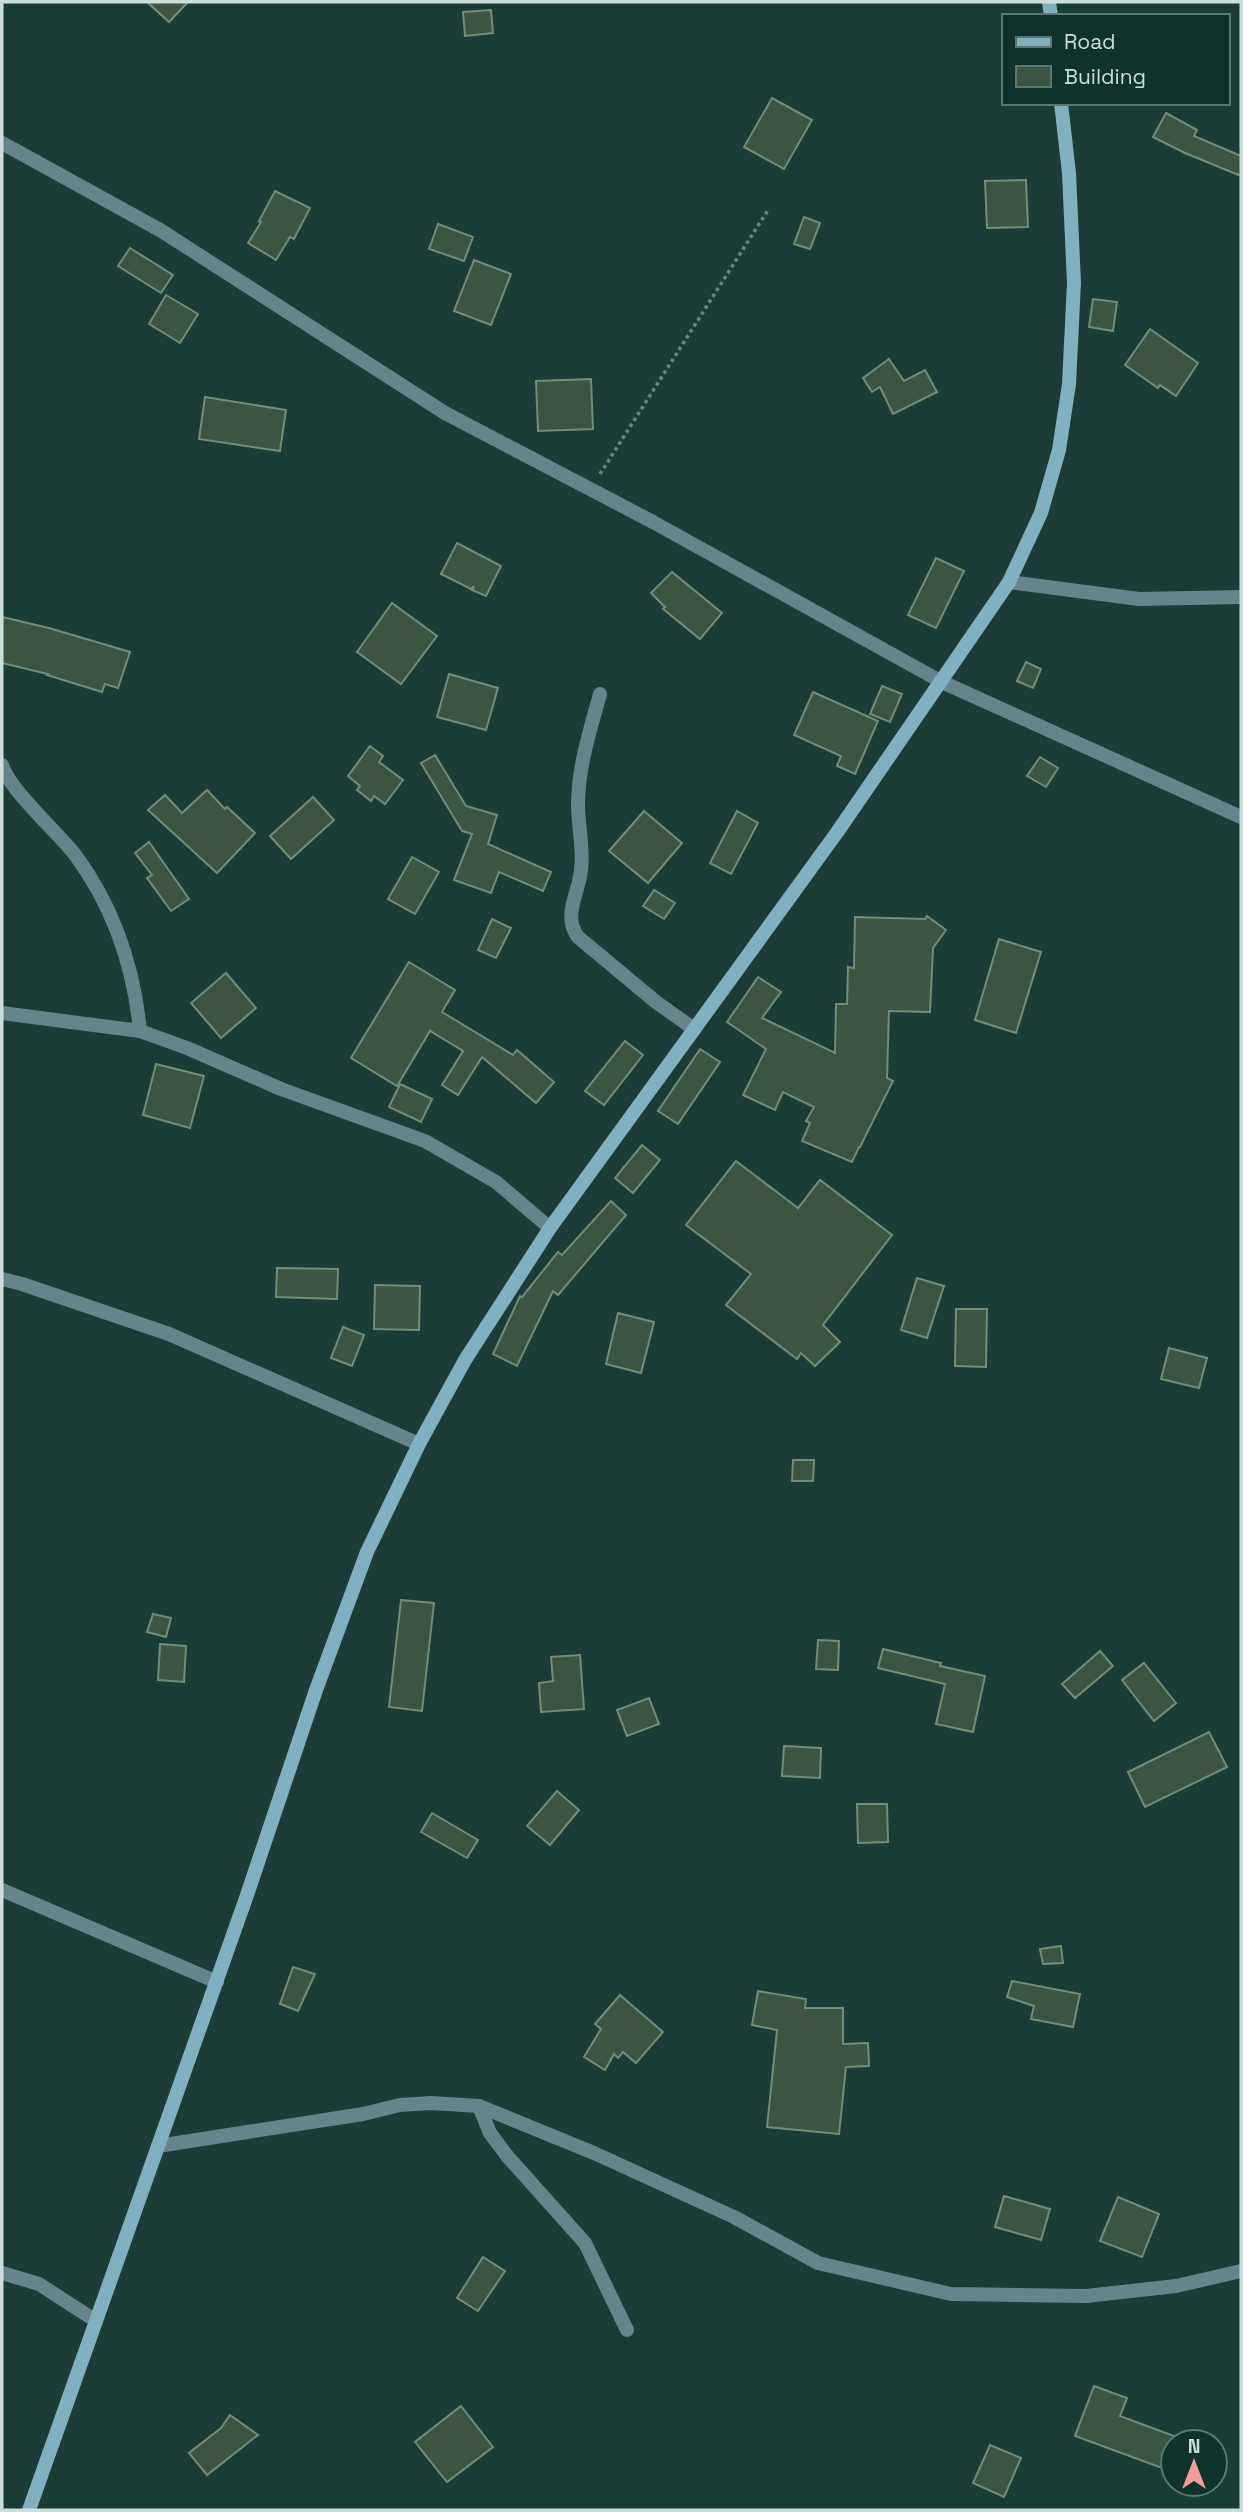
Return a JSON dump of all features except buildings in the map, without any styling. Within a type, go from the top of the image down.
[{"type":"main road","points":[[29,2510],[217,1982],[316,1690],[367,1552],[419,1444],[466,1360],[550,1228],[838,831],[1009,582],[1041,513],[1059,450],[1069,384],[1074,283],[1069,173],[1061,105]]},
{"type":"street","points":[[2,143],[160,230],[445,412],[942,682],[1241,817]]},
{"type":"street","points":[[1009,582],[1139,599],[1241,597]]},
{"type":"street","points":[[600,694],[579,777],[582,868],[572,907],[571,927],[578,937],[656,1002],[694,1029]]},
{"type":"street","points":[[2,765],[22,795],[76,856],[103,899],[127,955],[140,1031]]},
{"type":"street","points":[[2,1013],[140,1031],[187,1048],[281,1089],[425,1140],[496,1182],[550,1228]]},
{"type":"street","points":[[2,1279],[169,1334],[419,1444]]},
{"type":"street","points":[[2,1890],[217,1982]]},
{"type":"street","points":[[158,2146],[363,2114],[400,2105],[431,2103],[479,2106],[594,2152],[734,2217],[818,2263],[951,2294],[1086,2296],[1176,2286],[1241,2271]]},
{"type":"street","points":[[479,2106],[490,2133],[508,2157],[585,2244],[627,2330]]},
{"type":"street","points":[[2,2273],[39,2284],[96,2321]]},
{"type":"path","points":[[591,489],[768,210]]}]
